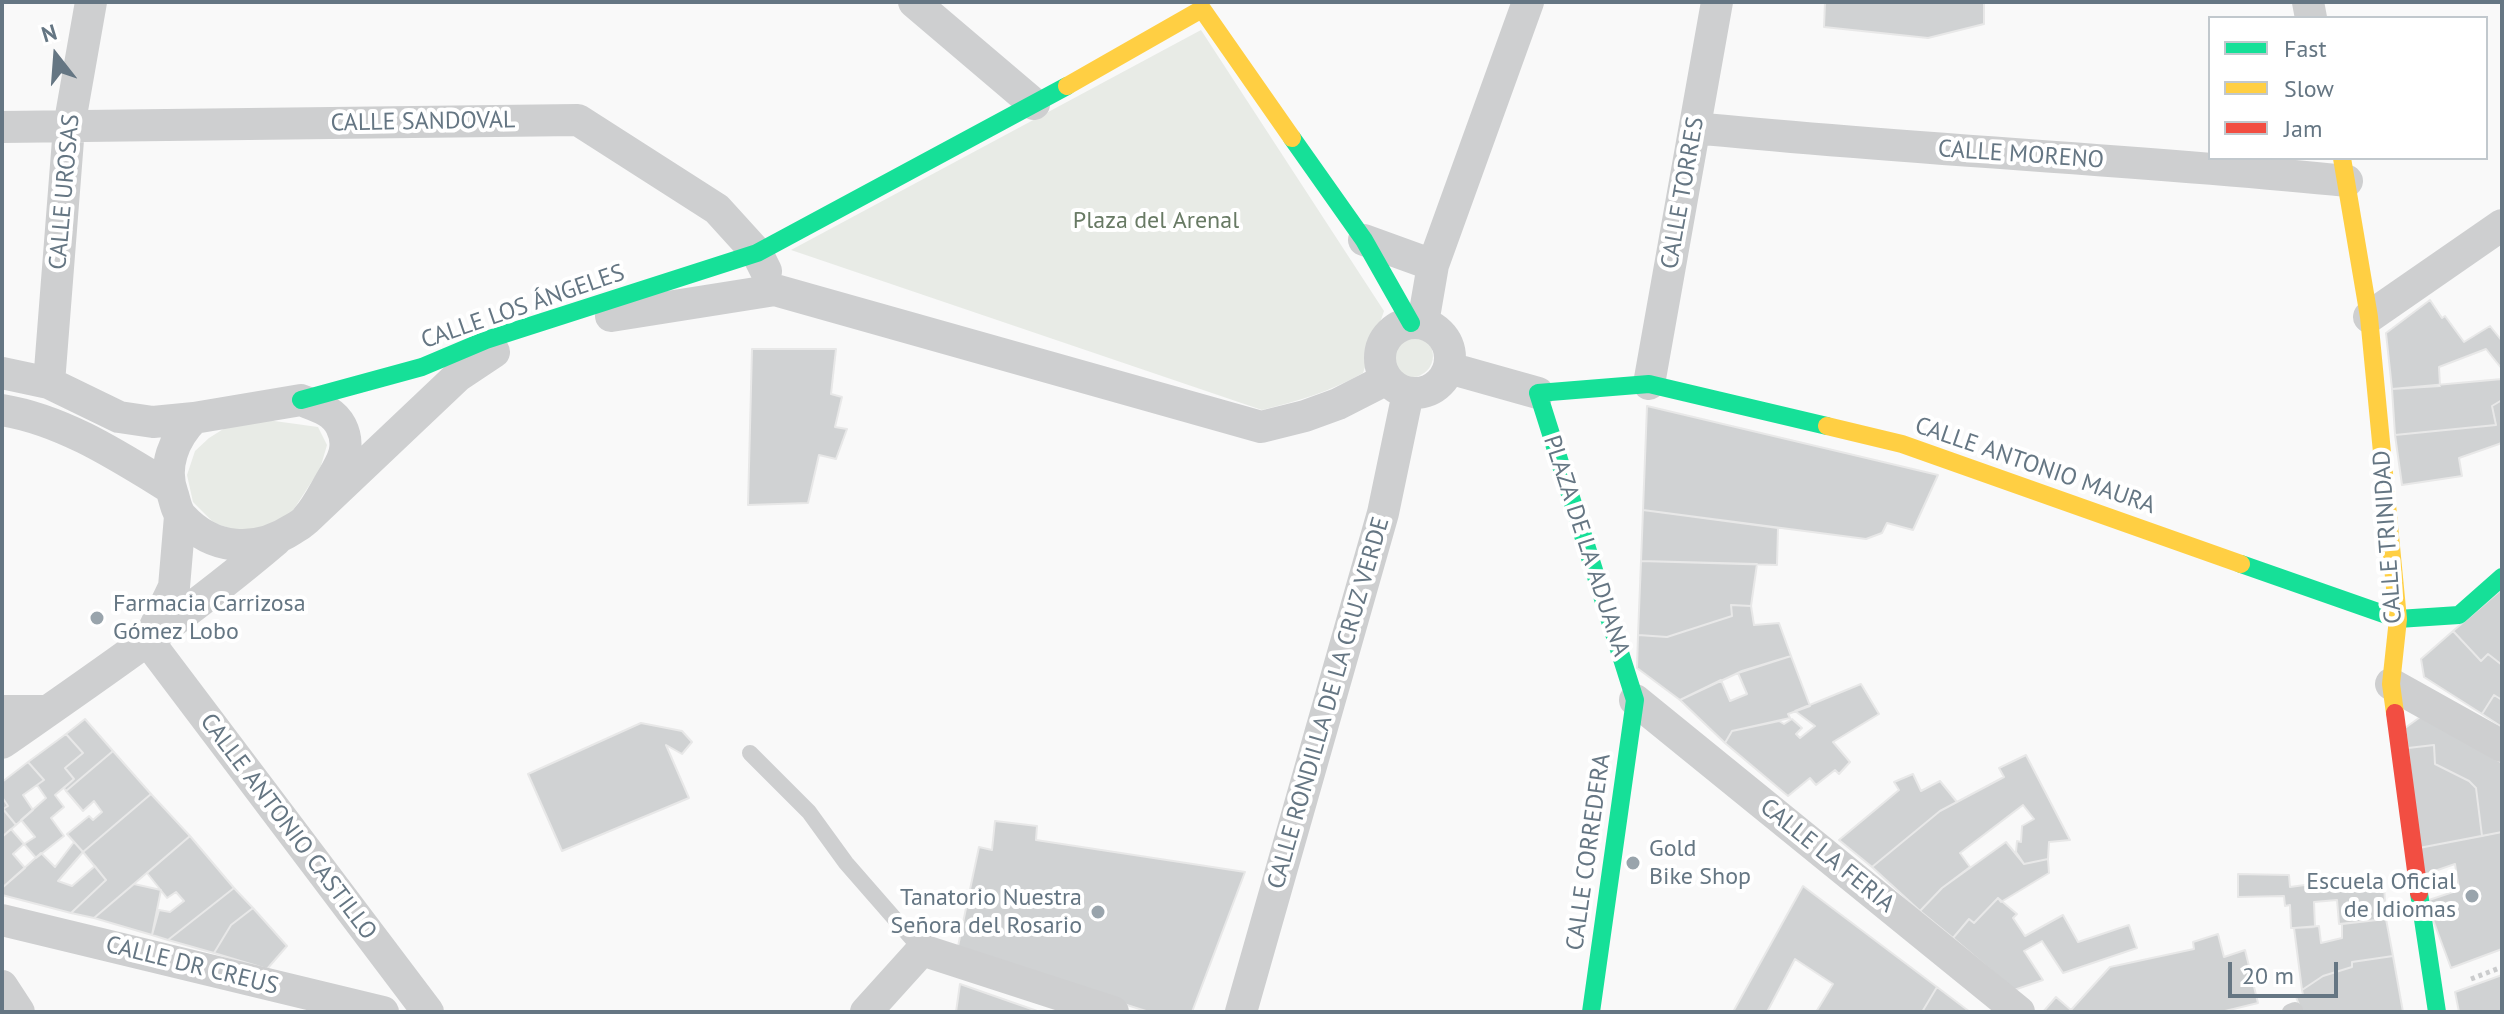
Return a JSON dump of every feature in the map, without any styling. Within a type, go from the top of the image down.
[{"type":"street","name":"CALLE UROSAS","points":[[49,383],[69,127],[91,2]]},
{"type":"street","points":[[914,2],[1034,104]]},
{"type":"street","points":[[1417,323],[1433,265],[1528,2]]},
{"type":"street","name":"CALLE TORRES","points":[[1649,384],[1717,2]]},
{"type":"street","points":[[757,253],[1210,6],[1417,323]]},
{"type":"street","name":"CALLE SANDOVAL","points":[[2,127],[578,120],[717,209],[757,253],[775,290]]},
{"type":"street","name":"CALLE MORENO","points":[[1695,128],[1837,143],[2215,168],[2344,170]]},
{"type":"street","name":"CALLE TRINIDAD","points":[[2344,170],[2369,317],[2398,619],[2391,684],[2437,1012]]},
{"type":"street","points":[[2369,317],[2502,225]]},
{"type":"street","points":[[1364,240],[1433,265]]},
{"type":"street","name":"CALLE LOS ÁNGELES","points":[[301,400],[422,367],[486,340],[757,253]]},
{"type":"street","points":[[775,290],[1261,427],[1398,386],[1425,392],[1433,388],[1445,376],[1451,357],[1442,335],[1433,328],[1417,323],[1401,326],[1385,339],[1380,360],[1398,386]]},
{"type":"street","name":"CALLE LOS ÁNGELES","points":[[306,520],[458,376],[500,348],[610,316],[775,290]]},
{"type":"street","points":[[1449,368],[1538,393],[1649,384]]},
{"type":"street","points":[[2,373],[49,383],[119,417],[153,422],[301,400],[328,411],[340,424],[347,444],[343,460],[306,520],[277,539],[148,641],[2,743]]},
{"type":"street","name":"CALLE ANTONIO MAURA","points":[[1649,384],[1902,444],[2398,619]]},
{"type":"street","name":"CALLE RONDILLA DE LA CRUZ VERDE","points":[[1241,1012],[1383,513],[1398,386]]},
{"type":"street","name":"PLAZA DE LA ADUANA","points":[[1538,393],[1635,700]]},
{"type":"street","points":[[2,410],[52,424],[110,450],[175,501],[203,534],[242,547],[277,539]]},
{"type":"street","points":[[148,641],[174,587],[175,501],[171,451],[183,429],[194,418]]},
{"type":"street","points":[[2398,619],[2459,615],[2502,577]]},
{"type":"street","name":"CALLE ANTONIO CASTILLO","points":[[148,641],[428,1012]]},
{"type":"street","points":[[2391,684],[2502,746]]},
{"type":"street","name":"CALLE CORREDERA","points":[[1591,1012],[1635,700]]},
{"type":"street","name":"CALLE LA FERIA","points":[[1635,700],[2019,1012]]},
{"type":"street","points":[[2,711],[47,711]]},
{"type":"street","name":"CALLE DR CREUS","points":[[2,920],[383,1012]]},
{"type":"street","points":[[866,1012],[922,950],[1113,1012]]},
{"type":"street","points":[[2,986],[19,1012]]},
{"type":"lane","points":[[750,753],[809,812],[846,863],[922,950]]},
{"type":"green space","name":"Plaza del Arenal","points":[[1201,30],[1384,311],[1363,373],[1314,395],[1262,410],[791,250]]},
{"type":"green space","points":[[1412,335],[1427,341],[1433,356],[1427,371],[1412,377],[1397,371],[1391,356],[1397,341]]},
{"type":"green space","points":[[260,419],[318,427],[327,445],[320,469],[290,515],[263,528],[238,531],[214,523],[193,502],[187,475],[195,451],[209,438],[233,423]]},
{"type":"building","points":[[1825,2],[1984,2],[1984,24],[1928,38],[1824,27]]},
{"type":"building","points":[[2430,300],[2464,342],[2490,326],[2502,341],[2502,369],[2486,349],[2439,367],[2440,386],[2392,389],[2386,333]]},
{"type":"building","points":[[752,349],[836,349],[831,394],[842,397],[835,427],[847,429],[836,459],[819,455],[808,503],[748,505]]},
{"type":"building","points":[[2502,379],[2502,400],[2492,406],[2496,425],[2395,435],[2392,389]]},
{"type":"building","points":[[2502,400],[2502,442],[2459,458],[2462,476],[2402,485],[2395,435],[2496,425],[2492,406]]},
{"type":"building","points":[[1647,406],[1938,475],[1913,530],[1887,523],[1882,533],[1866,539],[1643,510]]},
{"type":"building","points":[[1643,510],[1778,528],[1777,565],[1641,561]]},
{"type":"building","points":[[1641,561],[1757,564],[1751,606],[1731,605],[1732,616],[1667,637],[1638,635]]},
{"type":"building","points":[[2502,589],[2502,665],[2488,654],[2481,661],[2453,631]]},
{"type":"building","points":[[1731,605],[1751,606],[1754,625],[1779,623],[1791,656],[1742,671],[1680,700],[1637,668],[1638,635],[1667,637],[1732,616]]},
{"type":"building","points":[[2453,631],[2481,661],[2488,654],[2502,665],[2502,700],[2494,695],[2482,714],[2424,677],[2421,659]]},
{"type":"building","points":[[1791,656],[1810,706],[1788,714],[1790,718],[1732,731],[1725,743],[1680,700],[1721,680],[1730,701],[1747,694],[1738,673]]},
{"type":"building","points":[[1861,684],[1879,714],[1833,742],[1850,762],[1839,774],[1835,770],[1816,785],[1810,778],[1788,796],[1725,743],[1732,731],[1779,721],[1784,724],[1792,719],[1802,728],[1796,734],[1800,738],[1815,726],[1795,711]]},
{"type":"building","points":[[2494,695],[2502,700],[2502,727],[2482,714]]},
{"type":"building","points":[[2423,715],[2502,763],[2502,832],[2482,836],[2476,788],[2469,781],[2435,764],[2434,745],[2408,748],[2405,728]]},
{"type":"building","points":[[85,719],[113,751],[66,791],[64,788],[74,779],[65,768],[83,753],[66,734]]},
{"type":"building","points":[[641,723],[682,731],[692,742],[682,754],[666,745],[689,798],[562,851],[528,774]]},
{"type":"building","points":[[66,734],[83,753],[65,768],[74,779],[55,795],[64,807],[51,818],[64,836],[36,858],[24,844],[35,837],[21,820],[46,798],[37,785],[44,780],[28,762]]},
{"type":"building","points":[[2434,745],[2435,764],[2469,781],[2476,788],[2482,836],[2419,848],[2408,748]]},
{"type":"building","points":[[113,751],[151,794],[83,852],[67,834],[89,816],[93,820],[102,812],[94,801],[83,811],[66,791]]},
{"type":"building","points":[[2026,755],[2070,840],[2049,842],[2048,859],[2024,864],[2016,852],[2017,841],[2021,842],[2022,826],[2034,819],[2023,805],[1960,853],[1970,867],[1942,888],[1920,911],[1872,867],[1940,811],[2004,777],[1999,768]]},
{"type":"building","points":[[28,762],[44,780],[23,795],[33,810],[16,825],[3,809],[8,806],[2,797],[2,782]]},
{"type":"building","points":[[1913,774],[1921,791],[1940,781],[1957,802],[1940,811],[1872,867],[1839,840],[1899,790],[1894,782]]},
{"type":"building","points":[[151,794],[190,836],[94,918],[71,913],[106,880],[83,852]]},
{"type":"building","points":[[2,797],[8,806],[3,809],[16,825],[2,837]]},
{"type":"building","name":"Tanatorio Nuestra Señora del Rosario","points":[[995,821],[1037,826],[1036,840],[1245,872],[1192,1012],[1149,1012],[957,951],[979,847],[992,850]]},
{"type":"building","points":[[11,829],[24,844],[13,854],[25,868],[2,888],[2,837]]},
{"type":"building","name":"Escuela Oficial de Idiomas","points":[[2502,832],[2502,949],[2451,968],[2426,901],[2459,890],[2455,864],[2423,875],[2419,848]]},
{"type":"building","points":[[190,836],[234,888],[168,940],[152,935],[159,910],[170,912],[184,901],[176,892],[167,898],[147,873]]},
{"type":"building","points":[[74,842],[83,852],[58,881],[72,886],[95,866],[106,880],[71,913],[2,895],[2,888],[41,853],[55,867]]},
{"type":"building","points":[[2006,842],[2024,864],[2048,859],[2049,873],[2001,902],[1998,898],[1974,923],[1969,919],[1953,938],[1920,911],[1942,888]]},
{"type":"building","points":[[2238,874],[2289,875],[2290,887],[2312,884],[2350,889],[2384,885],[2386,919],[2339,924],[2337,900],[2314,902],[2315,927],[2291,928],[2290,905],[2285,906],[2284,896],[2238,897]]},
{"type":"building","points":[[134,884],[161,890],[152,935],[94,918]]},
{"type":"building","points":[[1803,886],[1937,987],[1922,1012],[1816,1012],[1833,984],[1795,959],[1767,1012],[1733,1012]]},
{"type":"building","points":[[234,888],[253,908],[231,925],[214,953],[168,940]]},
{"type":"building","points":[[1998,898],[2017,914],[2013,918],[2025,936],[2063,915],[2078,942],[2129,925],[2137,948],[2063,973],[2042,941],[2024,951],[2043,980],[2014,990],[1953,938],[1969,919],[1974,923]]},
{"type":"building","points":[[253,908],[287,946],[267,969],[214,953],[231,925]]},
{"type":"building","points":[[2386,919],[2393,956],[2352,962],[2352,967],[2323,976],[2302,990],[2294,928],[2319,926],[2321,943],[2342,938],[2342,924]]},
{"type":"building","points":[[2218,934],[2224,957],[2245,950],[2258,1003],[2221,1012],[2043,1012],[2056,997],[2071,1010],[2110,967],[2194,949],[2193,942]]},
{"type":"building","points":[[2393,956],[2403,1012],[2302,1012],[2296,997],[2303,995],[2302,990],[2323,976],[2352,967],[2352,962]]},
{"type":"building","points":[[2502,975],[2502,1012],[2459,1012],[2455,992]]},
{"type":"building","points":[[960,984],[1040,1012],[956,1012]]},
{"type":"building","points":[[1937,987],[1970,1012],[1922,1012]]},
{"type":"traffic: fast","points":[[301,400],[422,367],[486,340],[757,253],[1067,86]]},
{"type":"traffic: fast","points":[[1292,138],[1364,240],[1411,323]]},
{"type":"traffic: fast","points":[[1591,1012],[1635,700],[1538,393],[1649,384],[1827,426]]},
{"type":"traffic: fast","points":[[2241,564],[2398,619],[2459,615],[2502,577]]},
{"type":"traffic: fast","points":[[2419,893],[2437,1012]]},
{"type":"traffic: slow","points":[[1067,86],[1202,9],[1292,138]]},
{"type":"traffic: slow","points":[[2342,160],[2369,317],[2398,619],[2391,684],[2395,713]]},
{"type":"traffic: slow","points":[[1827,426],[1902,444],[2241,564]]},
{"type":"traffic: jam","points":[[2395,713],[2419,893]]},
{"type":"place","name":"Farmacia Carrizosa Gómez Lobo","points":[[97,618]]},
{"type":"place","name":"Gold Bike Shop","points":[[1633,863]]},
{"type":"place","name":"Escuela Oficial de Idiomas","points":[[2472,896]]},
{"type":"place","name":"Tanatorio Nuestra Señora del Rosario","points":[[1098,912]]}]
